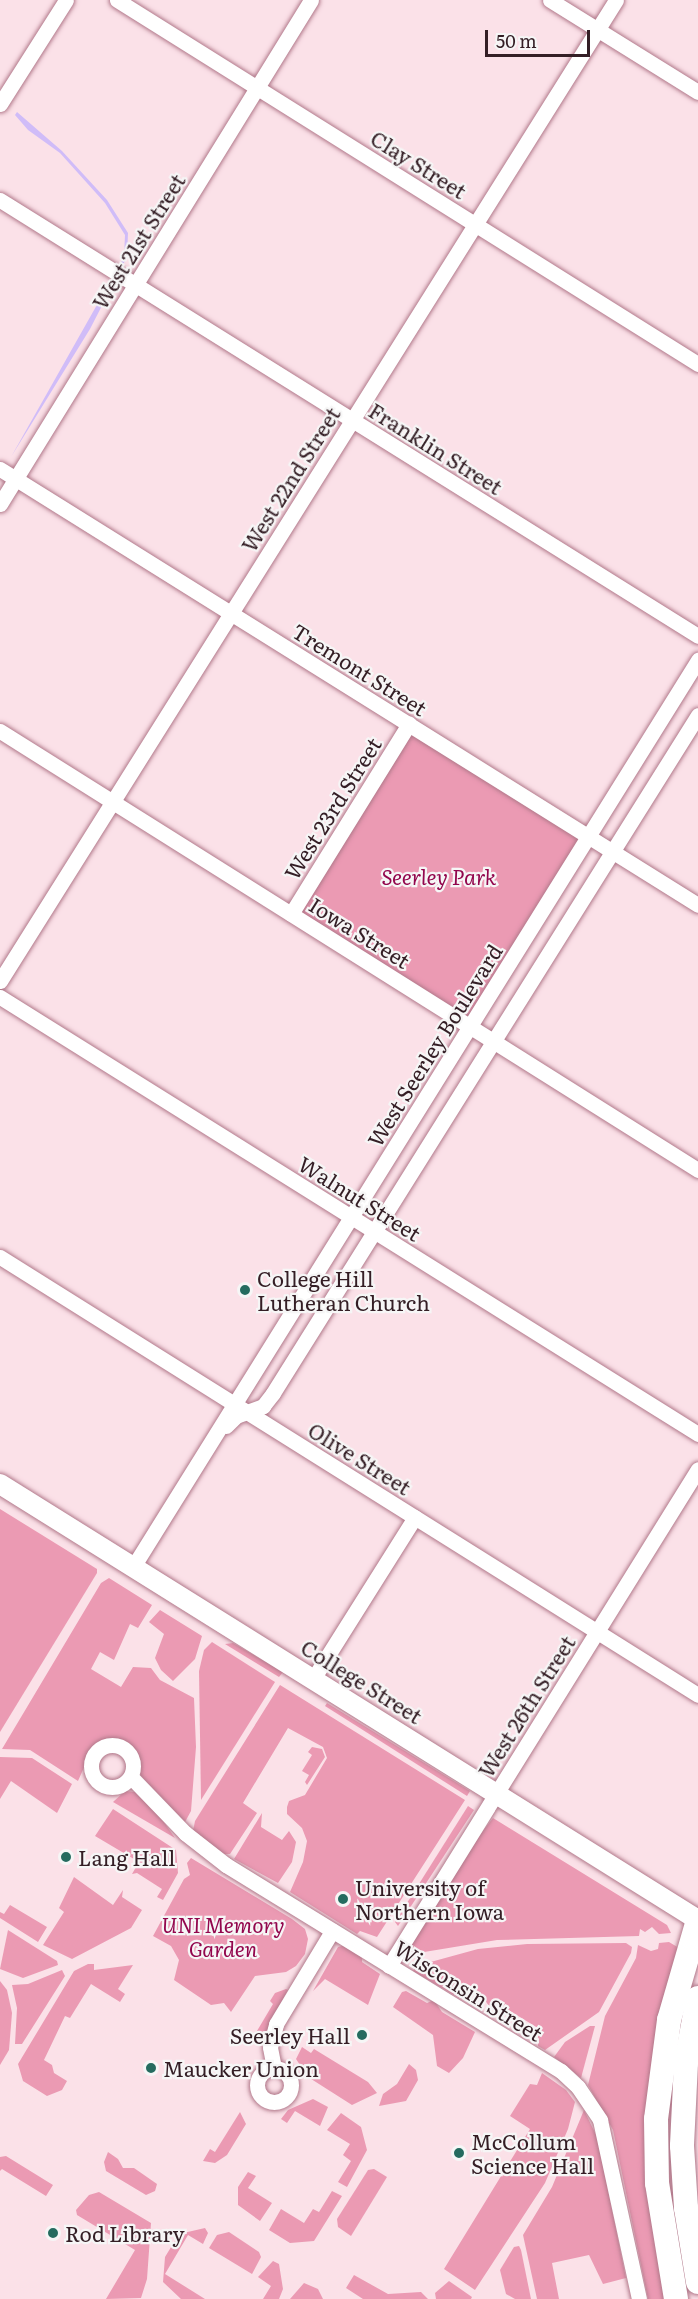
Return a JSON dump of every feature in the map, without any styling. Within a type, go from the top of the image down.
[{"type":"main road","points":[[676,2299],[657,2183],[656,2119],[669,2020],[698,1920]]},
{"type":"main road","points":[[698,1998],[686,2063],[682,2146],[686,2208],[698,2282]]},
{"type":"street","points":[[0,104],[66,0]]},
{"type":"street","name":"Clay Street","points":[[117,0],[698,364]]},
{"type":"street","name":"West 21st Street","points":[[0,504],[130,281],[257,88],[311,0]]},
{"type":"street","points":[[550,0],[698,92]]},
{"type":"street","name":"West 22nd Street","points":[[0,981],[616,0]]},
{"type":"street","name":"Franklin Street","points":[[0,200],[698,636]]},
{"type":"street","name":"Tremont Street","points":[[0,469],[698,905]]},
{"type":"street","name":"West Seerley Boulevard","points":[[133,1567],[698,660]]},
{"type":"street","name":"West Seerley Boulevard","points":[[205,1452],[229,1422],[263,1406],[273,1393],[698,715]]},
{"type":"street","name":"West 23rd Street","points":[[291,914],[409,724]]},
{"type":"street","name":"Iowa Street","points":[[0,731],[698,1170]]},
{"type":"street","name":"Walnut Street","points":[[0,997],[698,1434]]},
{"type":"street","name":"Olive Street","points":[[0,1257],[698,1695]]},
{"type":"street","name":"West 26th Street","points":[[389,1966],[698,1469]]},
{"type":"street","name":"College Street","points":[[0,1484],[698,1920]]},
{"type":"street","points":[[313,1679],[415,1517]]},
{"type":"street","name":"Wisconsin Street","points":[[131,1777],[185,1833],[226,1865],[561,2071],[591,2104],[611,2162],[639,2299]]},
{"type":"street","points":[[274,2068],[270,2047],[276,2024],[332,1931]]},
{"type":"green space","name":"Seerley Park","points":[[409,724],[588,836],[469,1026],[290,914]]},
{"type":"green space","points":[[0,1509],[97,1569],[97,1573],[0,1732]]},
{"type":"green space","points":[[109,1578],[152,1605],[138,1628],[130,1624],[114,1660],[100,1652],[91,1669],[121,1687],[133,1667],[151,1668],[160,1680],[194,1698],[196,1747],[191,1811],[185,1822],[141,1776],[137,1755],[122,1741],[106,1740],[93,1747],[78,1781],[30,1750],[2,1749],[101,1583]]},
{"type":"green space","points":[[160,1610],[202,1636],[195,1659],[173,1681],[161,1670],[155,1658],[164,1634],[149,1622]]},
{"type":"green space","points":[[212,1642],[275,1682],[201,1800],[199,1671],[204,1650]]},
{"type":"green space","points":[[233,1643],[283,1672],[279,1677],[225,1644]]},
{"type":"green space","points":[[280,1685],[465,1800],[377,1937],[360,1931],[357,1934],[290,1892],[303,1862],[307,1841],[302,1828],[287,1814],[287,1807],[289,1801],[305,1795],[327,1758],[323,1747],[288,1728],[243,1803],[257,1813],[230,1854],[224,1854],[193,1831],[195,1821]]},
{"type":"green space","points":[[327,1703],[470,1791],[467,1796],[325,1706]]},
{"type":"green space","points":[[312,1747],[322,1749],[325,1757],[307,1785],[305,1782],[309,1775],[302,1771],[312,1755],[308,1752]]},
{"type":"green space","points":[[0,1757],[32,1758],[72,1784],[57,1813],[11,1781],[0,1799]]},
{"type":"green space","points":[[125,1791],[135,1792],[154,1808],[175,1838],[113,1802]]},
{"type":"green space","points":[[468,1806],[474,1810],[398,1926],[395,1922]]},
{"type":"green space","points":[[113,1809],[176,1850],[178,1873],[163,1900],[157,1897],[162,1889],[137,1873],[132,1874],[139,1862],[95,1836]]},
{"type":"green space","points":[[262,1813],[261,1827],[282,1840],[289,1831],[296,1842],[292,1862],[278,1883],[234,1859]]},
{"type":"green space","points":[[493,1818],[667,1925],[671,1933],[659,1934],[652,1927],[645,1932],[640,1929],[639,1936],[497,1940],[412,1954],[396,1943]]},
{"type":"green space","name":"UNI Memory Garden","points":[[191,1858],[292,1919],[305,1929],[308,1939],[305,1954],[296,1966],[286,1972],[255,1976],[231,2012],[224,2003],[211,2005],[174,1980],[179,1960],[171,1946],[153,1936],[184,1879],[190,1875],[187,1863]]},
{"type":"green space","points":[[74,1877],[113,1905],[123,1890],[122,1897],[142,1910],[131,1928],[72,1959],[43,1945],[64,1912],[59,1908]]},
{"type":"green space","points":[[10,1905],[47,1927],[38,1942],[0,1918],[0,1912],[4,1914]]},
{"type":"green space","points":[[8,1930],[57,1961],[58,1965],[23,1978],[0,1969]]},
{"type":"green space","points":[[669,1942],[679,1948],[663,2007],[668,2299],[648,2299],[613,2130],[588,2085],[605,2016],[636,1958],[638,1945],[651,1951],[658,1949],[659,1943]]},
{"type":"green space","points":[[626,1943],[632,1947],[631,1953],[599,2012],[545,2050],[538,2046],[538,2028],[495,2002],[489,2006],[480,1993],[466,1984],[459,1998],[413,1971],[416,1966],[478,1949],[527,1944]]},
{"type":"green space","points":[[346,1945],[362,1955],[362,1962],[380,1974],[368,2005],[325,1979],[313,1991],[338,1947]]},
{"type":"green space","points":[[88,1964],[94,1964],[94,1970],[133,1965],[118,1989],[125,1994],[120,2002],[91,1984],[70,2018],[65,2016],[44,2060],[52,2065],[54,2073],[67,2081],[62,2090],[47,2096],[23,2081],[18,2064],[74,1971]]},
{"type":"green space","points":[[62,1970],[65,1976],[22,2044],[15,2044],[17,2008],[12,1985],[28,1984]]},
{"type":"green space","points":[[0,1981],[7,1990],[12,2013],[9,2050],[0,2065]]},
{"type":"green space","points":[[288,1990],[269,2025],[265,2042],[254,2036],[273,2004],[270,2001],[275,1993]]},
{"type":"green space","points":[[406,1991],[427,2003],[434,2000],[442,2012],[475,2032],[463,2058],[449,2073],[437,2066],[433,2035],[393,2007],[402,1992]]},
{"type":"green space","points":[[590,2026],[595,2026],[581,2078],[554,2057],[565,2042]]},
{"type":"green space","points":[[302,2047],[311,2053],[314,2049],[368,2082],[377,2093],[352,2105],[308,2077],[296,2059]]},
{"type":"green space","points":[[409,2064],[416,2070],[418,2080],[406,2101],[379,2106],[383,2094],[397,2084]]},
{"type":"green space","points":[[542,2073],[566,2090],[575,2102],[568,2129],[545,2183],[475,2290],[444,2269],[530,2129],[510,2116],[530,2084],[537,2085]]},
{"type":"green space","points":[[313,2099],[328,2107],[320,2126],[295,2111],[287,2123],[281,2119],[288,2110]]},
{"type":"green space","points":[[584,2110],[597,2137],[626,2278],[603,2284],[589,2255],[552,2263],[559,2299],[537,2299],[523,2235],[552,2187]]},
{"type":"green space","points":[[240,2112],[246,2124],[227,2155],[215,2163],[203,2161],[210,2149],[215,2152]]},
{"type":"green space","points":[[341,2113],[361,2127],[367,2150],[347,2187],[338,2182],[351,2161],[343,2155],[350,2144],[327,2130]]},
{"type":"green space","points":[[108,2152],[118,2159],[123,2168],[134,2168],[157,2184],[155,2191],[146,2195],[106,2171],[104,2162]]},
{"type":"green space","points":[[6,2156],[53,2185],[46,2196],[2,2169],[0,2171],[0,2157]]},
{"type":"green space","points":[[374,2169],[387,2177],[351,2236],[338,2227],[337,2219],[368,2170]]},
{"type":"green space","points":[[248,2172],[256,2176],[248,2188],[272,2203],[260,2221],[238,2205],[238,2187]]},
{"type":"green space","points":[[332,2191],[342,2196],[314,2241],[290,2243],[269,2230],[281,2209],[304,2223],[313,2209],[319,2212]]},
{"type":"green space","points":[[99,2192],[151,2223],[147,2279],[141,2298],[106,2299],[135,2250],[77,2215],[76,2210],[89,2195]]},
{"type":"green space","points":[[205,2228],[208,2233],[203,2244],[188,2235],[165,2274],[205,2299],[181,2299],[163,2282],[165,2257],[179,2234]]},
{"type":"green space","points":[[229,2232],[259,2252],[261,2257],[252,2274],[209,2248],[217,2235]]},
{"type":"green space","points":[[519,2246],[531,2299],[515,2299],[506,2294],[500,2270],[514,2247]]},
{"type":"green space","points":[[273,2261],[279,2264],[283,2289],[279,2299],[263,2299],[271,2286],[258,2277]]},
{"type":"green space","points":[[354,2275],[388,2294],[421,2292],[428,2299],[363,2299],[346,2288]]},
{"type":"green space","points":[[449,2281],[472,2297],[471,2299],[436,2299],[435,2293]]},
{"type":"green space","points":[[304,2283],[318,2289],[323,2299],[290,2299]]},
{"type":"shaded area","points":[[17,112],[62,151],[107,200],[128,233],[127,257],[90,329],[11,457],[124,257],[125,235],[105,203],[60,153],[28,130],[15,115]]},
{"type":"place","name":"College Hill Lutheran Church","points":[[245,1290]]},
{"type":"place","name":"Lang Hall","points":[[66,1857]]},
{"type":"place","name":"University of Northern Iowa","points":[[343,1899]]},
{"type":"place","name":"Seerley Hall","points":[[362,2035]]},
{"type":"place","name":"Maucker Union","points":[[151,2068]]},
{"type":"place","name":"McCollum Science Hall","points":[[459,2153]]},
{"type":"place","name":"Rod Library","points":[[53,2233]]}]
